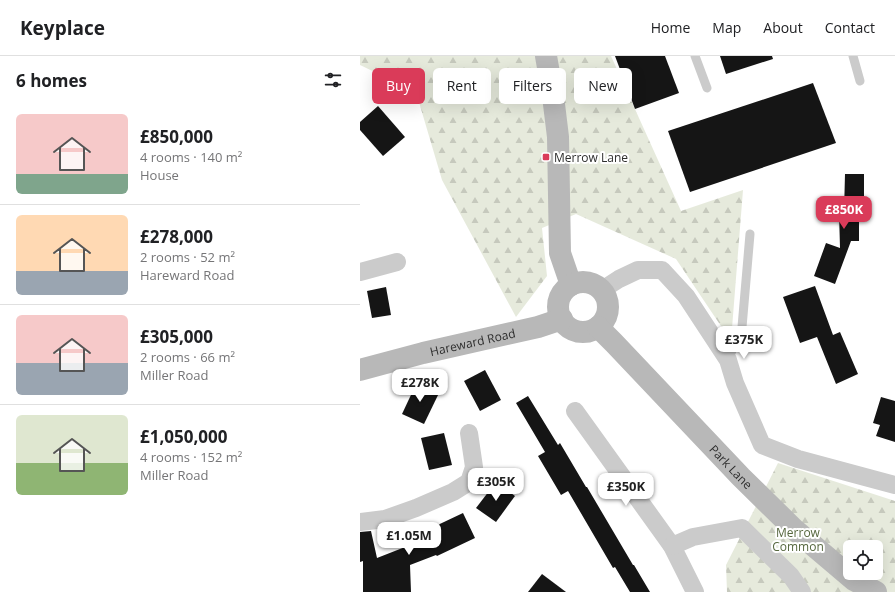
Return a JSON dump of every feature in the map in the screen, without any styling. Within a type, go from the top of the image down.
[{"type":"main road","points":[[546,56],[558,138],[560,252],[571,285]]},
{"type":"main road","points":[[582,282],[593,284],[602,290],[607,297],[609,306],[606,318],[598,327],[590,331],[582,332],[567,326],[562,319],[558,304],[565,290],[571,285],[582,282]]},
{"type":"main road","name":"Hareward Road","points":[[360,370],[423,353],[538,327],[562,319]]},
{"type":"main road","name":"Park Lane","points":[[598,327],[741,477],[795,530],[854,580],[876,592]]},
{"type":"street","points":[[360,272],[397,262]]},
{"type":"street","points":[[602,290],[619,279],[638,270],[662,270],[686,296],[728,360],[735,383],[762,445],[798,458],[895,485]]},
{"type":"street","points":[[575,411],[672,546],[695,592]]},
{"type":"street","points":[[360,522],[385,520],[453,492],[469,482],[474,466],[469,433]]},
{"type":"street","points":[[672,546],[693,537],[742,528],[791,576],[802,592]]},
{"type":"lane","points":[[695,56],[707,88]]},
{"type":"lane","points":[[853,56],[860,81]]},
{"type":"lane","points":[[728,360],[742,327],[750,234]]},
{"type":"green space","points":[[360,56],[611,56],[616,68],[574,68],[574,104],[632,104],[632,102],[681,211],[743,190],[731,341],[676,259],[576,214],[542,228],[547,276],[516,317],[442,180],[420,104],[425,104],[425,68],[372,68],[372,71],[360,65]]},
{"type":"green space","name":"Merrow Common","points":[[778,463],[895,501],[895,592],[727,592],[726,565]]},
{"type":"building","points":[[615,56],[665,56],[679,93],[635,109],[632,101],[632,68],[620,68]]},
{"type":"building","points":[[720,56],[772,56],[773,59],[726,74]]},
{"type":"building","points":[[813,83],[836,143],[690,192],[668,131]]},
{"type":"building","points":[[378,106],[405,137],[383,156],[360,130],[360,122]]},
{"type":"building","points":[[845,174],[864,174],[864,205],[859,205],[859,241],[851,241],[835,284],[814,276],[826,243],[840,248],[839,212],[844,212]]},
{"type":"building","points":[[815,286],[833,335],[840,332],[858,374],[836,384],[817,337],[800,343],[783,297]]},
{"type":"building","points":[[386,287],[391,315],[372,318],[367,291]]},
{"type":"building","points":[[485,370],[501,400],[480,411],[464,381]]},
{"type":"building","points":[[417,382],[439,393],[424,424],[402,414]]},
{"type":"building","points":[[528,396],[558,445],[560,443],[650,592],[630,592],[615,567],[613,568],[568,491],[561,495],[538,456],[545,452],[516,403]]},
{"type":"building","points":[[881,397],[895,401],[895,442],[876,436],[880,425],[873,423]]},
{"type":"building","points":[[444,433],[452,465],[429,470],[421,438]]},
{"type":"building","points":[[496,482],[515,496],[496,522],[476,508]]},
{"type":"building","points":[[463,513],[475,538],[437,556],[436,555],[410,565],[411,592],[363,592],[363,561],[360,562],[360,532],[371,531],[377,558],[428,538],[425,531]]},
{"type":"building","points":[[542,574],[566,592],[528,592]]},
{"type":"place","name":"Merrow Lane","points":[[546,157]]}]
